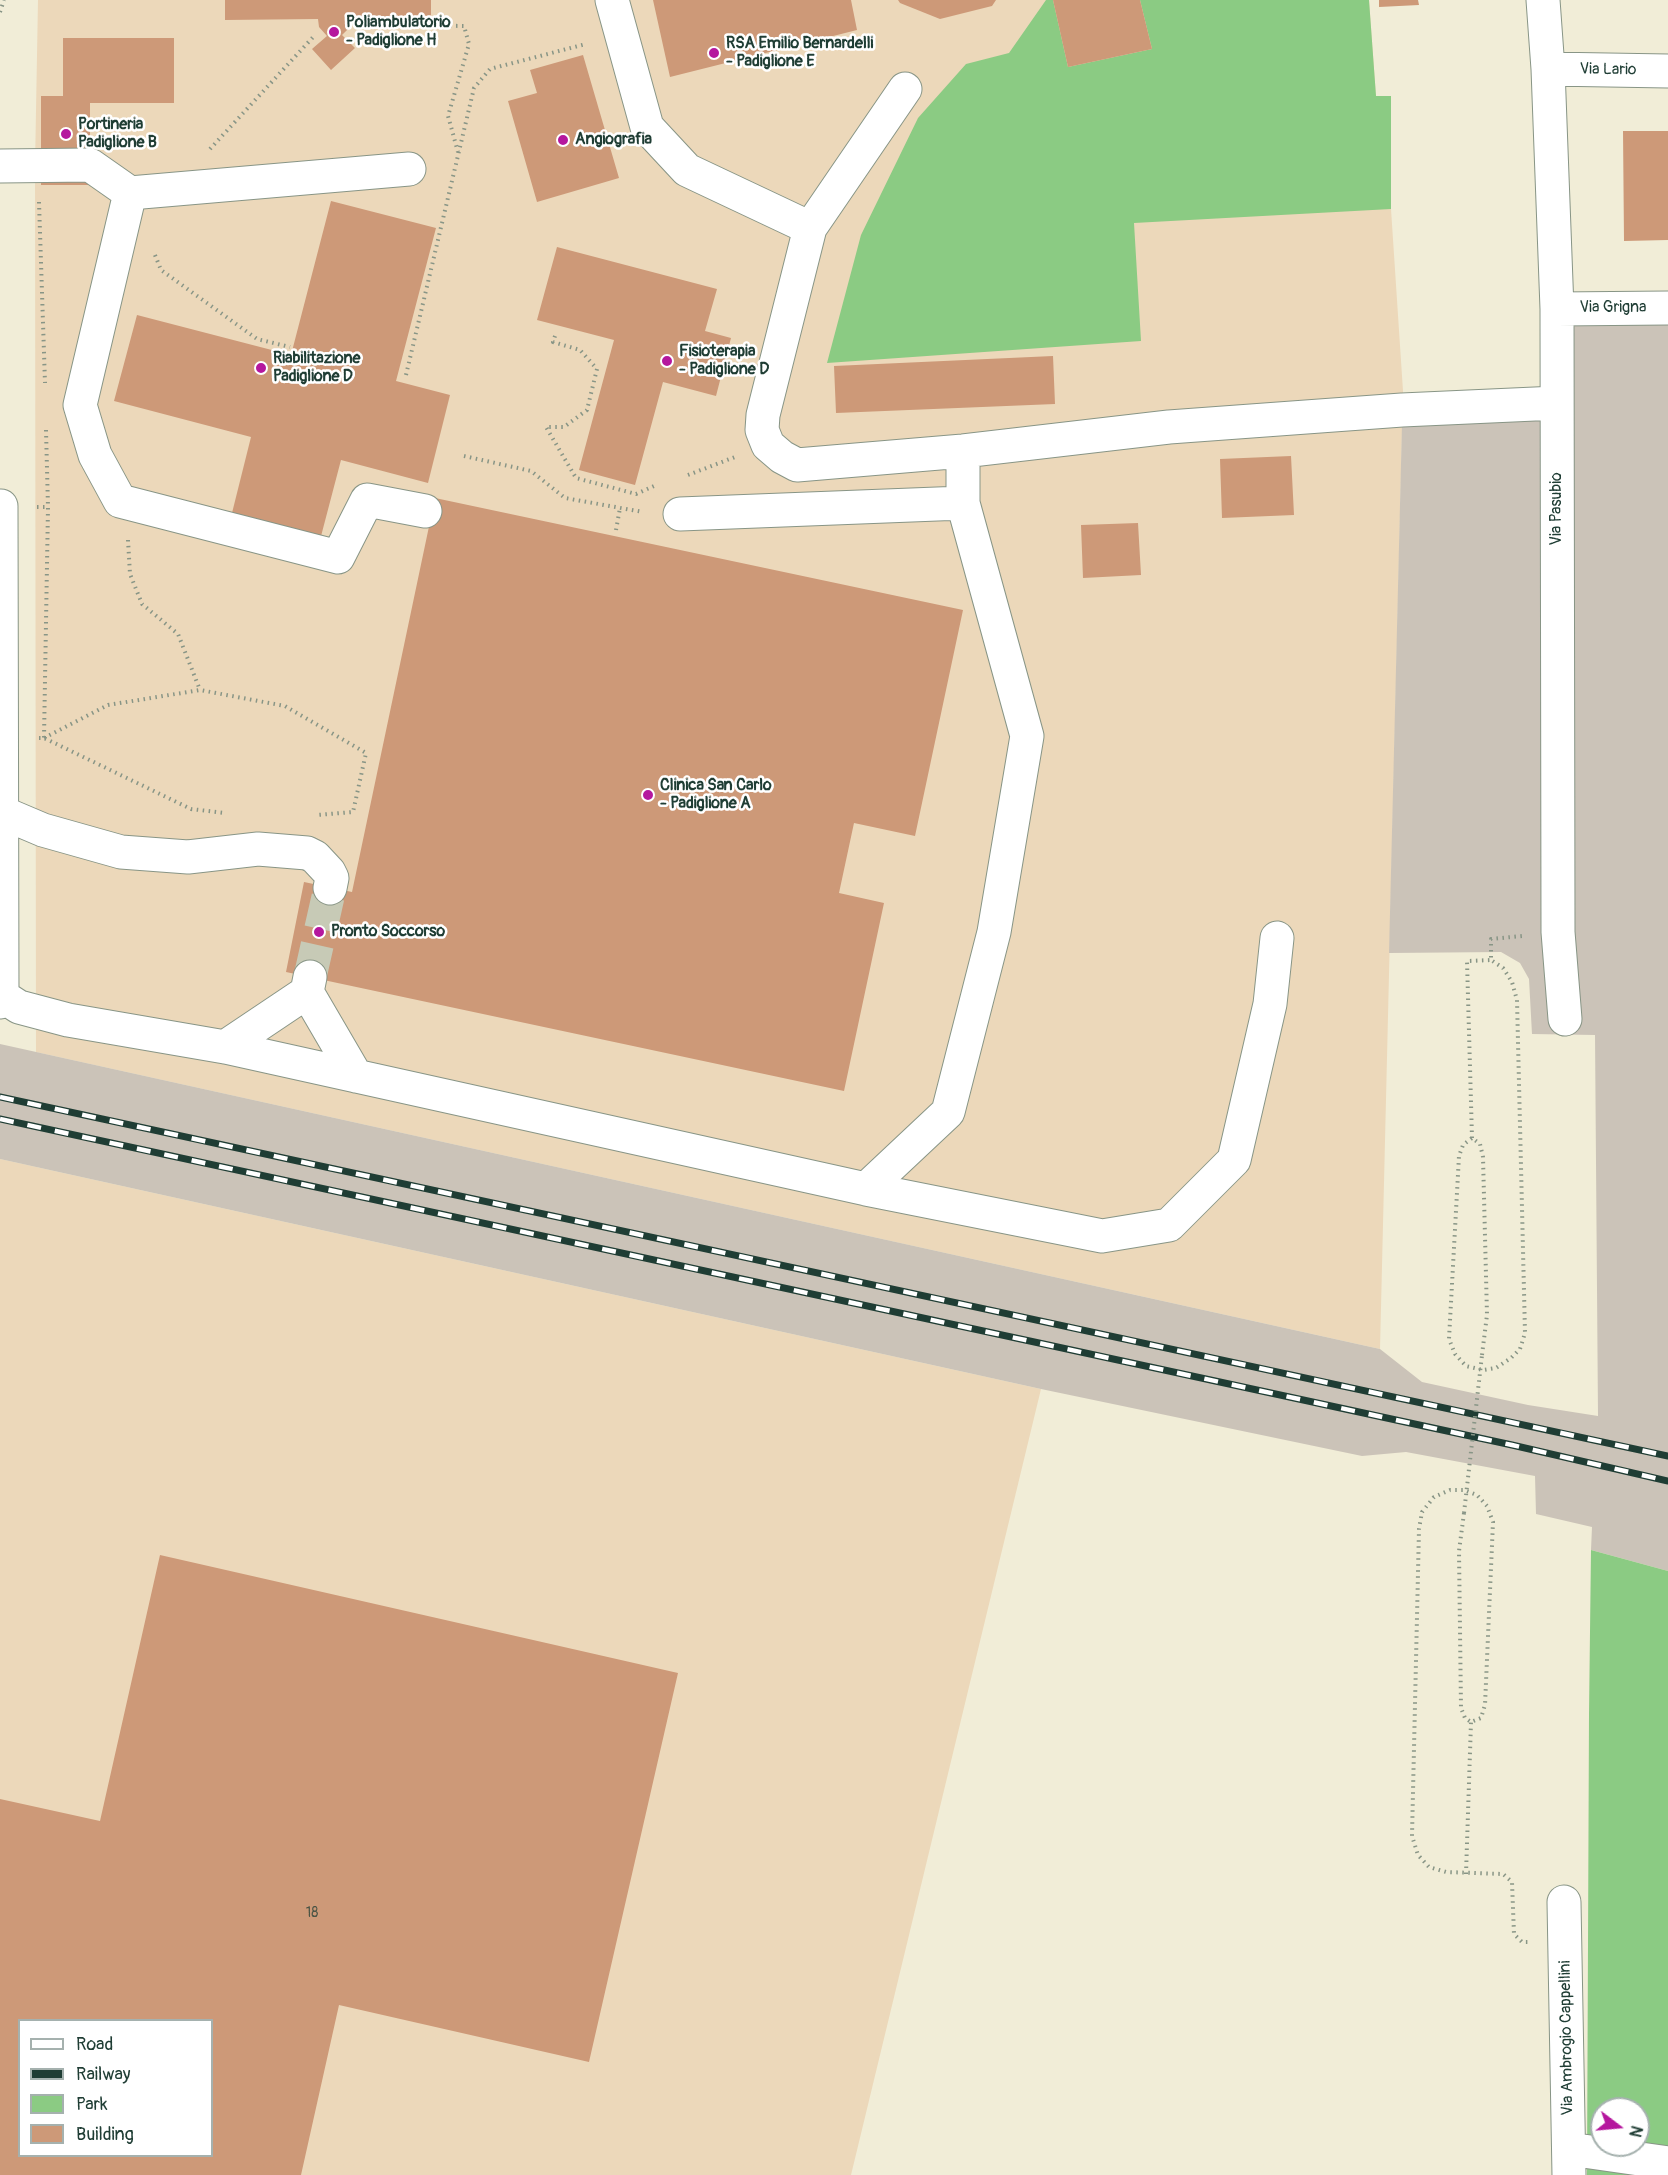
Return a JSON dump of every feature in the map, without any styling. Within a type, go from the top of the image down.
[{"type":"street","points":[[612,0],[647,127],[687,170],[810,228]]},
{"type":"street","name":"Via Pasubio","points":[[1543,0],[1548,69],[1557,309],[1558,932],[1565,1019]]},
{"type":"street","name":"Via Lario","points":[[1548,69],[1668,71]]},
{"type":"street","points":[[905,89],[810,228],[763,415],[762,430],[768,445],[782,457],[797,465],[963,451],[1169,427],[1402,410],[1557,403]]},
{"type":"street","points":[[0,166],[90,165],[130,193],[409,168]]},
{"type":"street","points":[[130,193],[80,405],[95,455],[120,501],[338,557],[367,500],[425,511]]},
{"type":"street","name":"Via Grigna","points":[[1557,309],[1668,308]]},
{"type":"street","points":[[866,1189],[948,1112],[994,932],[1027,736],[963,503],[963,451]]},
{"type":"street","points":[[680,514],[963,503]]},
{"type":"street","points":[[1,506],[3,813],[1,999],[19,1007],[68,1020],[225,1047],[866,1189],[1102,1236],[1169,1225],[1234,1160],[1270,1004],[1277,939]]},
{"type":"street","points":[[3,813],[43,830],[121,852],[188,857],[258,849],[307,853],[315,857],[329,872],[332,878],[330,888]]},
{"type":"street","points":[[225,1047],[309,985],[356,1076]]},
{"type":"street","name":"Via Ambrogio Cappellini","points":[[1564,1902],[1569,2162]]},
{"type":"street","points":[[1569,2162],[1668,2163]]},
{"type":"path","points":[[0,12],[4,0]]},
{"type":"path","points":[[354,24],[464,26],[469,44],[448,116],[459,153]]},
{"type":"path","points":[[406,375],[474,88],[490,69],[622,34]]},
{"type":"path","points":[[173,189],[315,35]]},
{"type":"path","points":[[38,166],[45,389]]},
{"type":"path","points":[[152,248],[160,270],[257,339],[290,347]]},
{"type":"path","points":[[555,336],[553,342],[580,350],[597,369],[587,410],[564,427],[546,427],[576,478],[636,494],[656,486]]},
{"type":"path","points":[[44,738],[48,507],[46,424]]},
{"type":"path","points":[[464,456],[531,471],[565,498],[663,516],[680,514],[678,478],[768,445]]},
{"type":"path","points":[[120,501],[128,527],[130,573],[142,604],[178,634],[200,690]]},
{"type":"path","points":[[1,506],[48,507]]},
{"type":"path","points":[[616,530],[620,508]]},
{"type":"path","points":[[44,738],[108,705],[200,690],[285,706],[366,753],[353,812],[308,816]]},
{"type":"path","points":[[44,738],[191,809],[234,814]]},
{"type":"path","points":[[1491,960],[1491,939],[1558,932]]},
{"type":"path","points":[[1491,960],[1503,968],[1512,982],[1517,1000],[1525,1334],[1520,1349],[1511,1358],[1496,1368],[1482,1371],[1466,1366],[1455,1354],[1449,1339],[1459,1156],[1463,1145],[1472,1138],[1467,961],[1491,960]]},
{"type":"path","points":[[1471,1722],[1461,1708],[1459,1551],[1487,1315],[1483,1157],[1480,1144],[1472,1138]]},
{"type":"path","points":[[1471,1722],[1481,1718],[1485,1705],[1493,1522],[1487,1506],[1477,1495],[1464,1490],[1450,1490],[1434,1497],[1422,1512],[1419,1529],[1412,1836],[1418,1855],[1429,1867],[1466,1874],[1503,1874],[1512,1882],[1514,1934],[1522,1942],[1565,1941]]},
{"type":"path","points":[[1466,1874],[1471,1722]]},
{"type":"shaded area","points":[[38,0],[1369,0],[1376,96],[1391,96],[1391,209],[1403,391],[1380,1349],[36,1052],[35,166]]},
{"type":"shaded area","points":[[1563,320],[1668,320],[1668,1571],[1591,1550],[1592,1527],[1536,1514],[1535,1476],[1406,1452],[1362,1456],[1041,1389],[0,1159],[0,1044],[1380,1349],[1422,1382],[1528,1405],[1598,1416],[1595,1035],[1532,1034],[1529,979],[1520,963],[1501,952],[1389,953],[1402,423],[1561,416]]},
{"type":"shaded area","points":[[0,1159],[1041,1389],[851,2175],[0,2175]]},
{"type":"green space","points":[[1046,0],[1053,0],[1068,67],[1152,49],[1140,0],[1369,0],[1376,96],[1391,96],[1391,209],[1134,223],[1141,341],[827,363],[861,235],[918,118],[966,64],[1009,53]]},
{"type":"green space","points":[[1591,1550],[1668,1571],[1668,2175],[1587,2175]]},
{"type":"building","name":"Poliambulatorio - Padiglione H","points":[[225,0],[431,0],[431,19],[349,18],[348,29],[342,35],[355,48],[331,70],[312,49],[327,36],[319,27],[318,19],[225,20]]},
{"type":"building","name":"RSA Emilio Bernardelli - Padiglione E","points":[[653,0],[851,0],[857,30],[670,77]]},
{"type":"building","name":"RSA Emilio Bernardelli - Padiglione E","points":[[898,0],[996,0],[992,6],[940,19],[900,3]]},
{"type":"building","points":[[1053,0],[1140,0],[1152,49],[1068,67]]},
{"type":"building","points":[[1379,0],[1418,0],[1419,5],[1379,7]]},
{"type":"building","name":"Portineria Padiglione B","points":[[63,38],[174,38],[174,103],[90,103],[90,185],[41,185],[41,96],[63,96]]},
{"type":"building","name":"Angiografia","points":[[583,55],[619,178],[537,202],[508,101],[537,93],[530,70]]},
{"type":"building","points":[[1623,131],[1668,131],[1668,240],[1624,241]]},
{"type":"building","name":"Riabilitazione Padiglione D","points":[[331,201],[436,228],[396,381],[450,395],[428,483],[341,460],[320,540],[231,517],[251,437],[114,401],[137,315],[291,355]]},
{"type":"building","name":"Fisioterapia - Padiglione D","points":[[557,247],[717,289],[705,331],[731,338],[716,396],[663,382],[635,485],[579,470],[614,340],[537,320]]},
{"type":"building","points":[[1053,356],[1055,404],[836,413],[834,366]]},
{"type":"building","points":[[1291,456],[1294,515],[1222,518],[1220,459]]},
{"type":"building","name":"Clinica San Carlo - Padiglione A","points":[[435,498],[963,610],[915,836],[854,823],[839,893],[884,903],[844,1091],[286,972],[304,882],[352,892]]},
{"type":"building","points":[[1138,523],[1141,575],[1083,578],[1081,525]]},
{"type":"building","points":[[160,1555],[678,1673],[589,2062],[339,2005],[301,2175],[0,2175],[0,1799],[100,1821]]},
{"type":"tunnel","points":[[310,977],[330,888]]},
{"type":"railway","points":[[0,1097],[1668,1456]]},
{"type":"railway","points":[[0,1119],[1512,1445],[1668,1481]]},
{"type":"place","name":"Poliambulatorio - Padiglione H","points":[[334,32]]},
{"type":"place","name":"RSA Emilio Bernardelli - Padiglione E","points":[[714,53]]},
{"type":"place","name":"Portineria Padiglione B","points":[[66,134]]},
{"type":"place","name":"Angiografia","points":[[563,140]]},
{"type":"place","name":"Fisioterapia - Padiglione D","points":[[667,361]]},
{"type":"place","name":"Riabilitazione Padiglione D","points":[[261,368]]},
{"type":"place","name":"Clinica San Carlo - Padiglione A","points":[[648,795]]},
{"type":"place","name":"Pronto Soccorso","points":[[319,932]]}]
